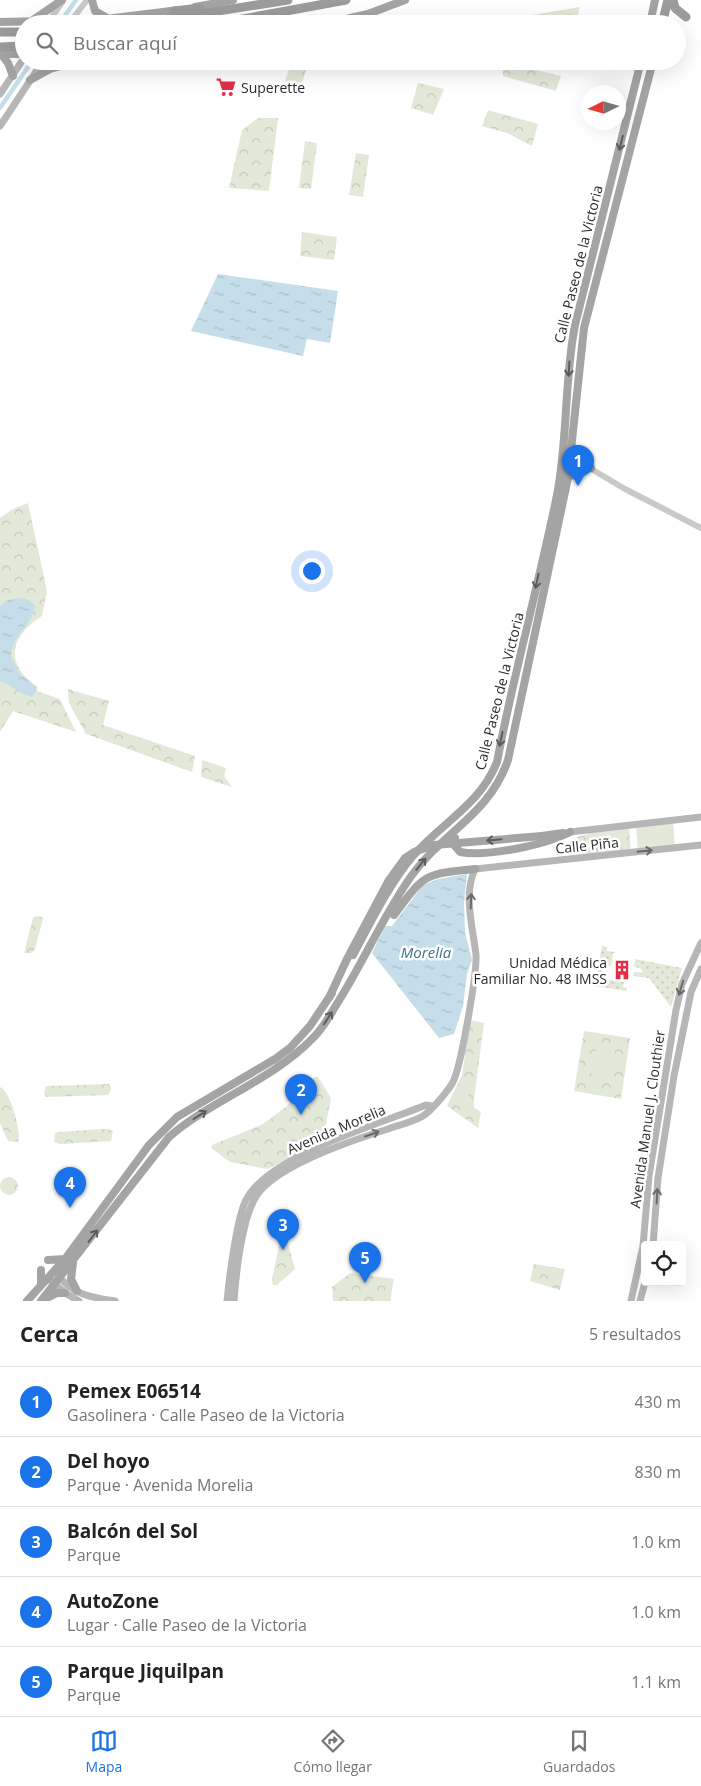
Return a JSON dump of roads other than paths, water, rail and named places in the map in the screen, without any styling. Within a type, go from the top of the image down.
[{"type":"highway","points":[[192,15],[288,0]]},
{"type":"highway","points":[[268,15],[346,0]]},
{"type":"highway","points":[[665,15],[668,0]]},
{"type":"highway","points":[[673,0],[675,8],[684,15]]},
{"type":"highway","points":[[174,11],[255,5]]},
{"type":"highway","points":[[0,32],[15,32]]},
{"type":"highway","points":[[0,52],[15,47]]},
{"type":"main road","points":[[43,15],[63,0]]},
{"type":"main road","points":[[92,0],[100,15]]},
{"type":"main road","points":[[141,15],[232,0]]},
{"type":"main road","points":[[364,15],[405,0]]},
{"type":"main road","points":[[652,15],[656,0]]},
{"type":"main road","points":[[0,22],[15,22]]},
{"type":"main road","points":[[0,52],[15,53]]},
{"type":"main road","points":[[0,52],[8,63],[13,76]]},
{"type":"main road","points":[[0,94],[17,70]]},
{"type":"main road","points":[[0,126],[37,70]]},
{"type":"main road","points":[[30,80],[48,70]]},
{"type":"main road","name":"Calle Paseo de la Victoria","points":[[27,1301],[64,1259],[162,1130],[189,1109],[282,1054],[304,1034],[329,998],[401,871],[424,844],[478,796],[491,777],[497,762],[526,633],[563,453],[570,354],[575,325],[639,70]]},
{"type":"main road","name":"Calle Paseo de la Victoria","points":[[41,1301],[169,1137],[186,1123],[274,1071],[313,1039],[356,975],[412,876],[426,857],[487,800],[502,774],[528,667],[572,457],[584,328],[650,70]]},
{"type":"main road","points":[[568,478],[581,469],[590,468]]},
{"type":"main road","points":[[547,537],[551,545],[547,566],[548,575]]},
{"type":"main road","points":[[526,633],[524,659],[528,667]]},
{"type":"main road","name":"Calle Piña","points":[[570,832],[701,817]]},
{"type":"main road","points":[[462,825],[454,840],[454,845],[460,852],[466,853],[545,843],[570,832]]},
{"type":"main road","points":[[329,998],[347,959],[389,880],[406,858],[414,852],[434,845],[570,832]]},
{"type":"main road","name":"Calle Piña","points":[[475,869],[701,845]]},
{"type":"main road","points":[[382,927],[423,880],[438,873],[475,869]]},
{"type":"main road","name":"Avenida Morelia","points":[[234,1301],[248,1211],[261,1189],[286,1171],[324,1152],[424,1115],[448,1090],[458,1070],[476,956],[471,933],[471,880],[475,869]]},
{"type":"main road","name":"Avenida Manuel J. Clouthier","points":[[630,1301],[643,1246],[649,1176],[676,1010],[682,984],[701,943]]},
{"type":"main road","name":"Avenida Manuel J. Clouthier","points":[[653,1241],[658,1178],[676,1067],[691,992],[701,969]]},
{"type":"main road","name":"Avenida Morelia","points":[[227,1301],[243,1206],[258,1184],[286,1164],[326,1144],[426,1105],[431,1106]]},
{"type":"main road","points":[[48,1260],[64,1259]]},
{"type":"main road","points":[[73,1261],[71,1280],[79,1296]]},
{"type":"main road","points":[[40,1287],[41,1270]]},
{"type":"main road","points":[[55,1270],[57,1281],[65,1293]]},
{"type":"main road","points":[[48,1278],[68,1287],[79,1296]]},
{"type":"main road","points":[[640,1301],[644,1286]]},
{"type":"main road","points":[[41,1301],[52,1294],[65,1293],[115,1301]]},
{"type":"street","points":[[54,15],[63,0]]},
{"type":"street","points":[[75,15],[87,0]]},
{"type":"street","points":[[563,453],[625,489],[701,528]]},
{"type":"water","points":[[218,274],[338,291],[330,343],[307,339],[303,356],[191,331]]},
{"type":"water","points":[[17,598],[27,599],[35,605],[32,617],[16,641],[11,655],[20,674],[36,687],[36,692],[32,697],[0,681],[0,606],[5,601]]},
{"type":"water","name":"Morelia","points":[[467,874],[464,904],[465,932],[472,960],[467,974],[463,1006],[454,1034],[439,1038],[372,953],[385,926],[392,926],[423,885],[438,879]]},
{"type":"waterway","points":[[65,15],[76,0]]},
{"type":"waterway","points":[[0,108],[26,70]]},
{"type":"place","name":"Superette","points":[[226,87]]},
{"type":"place","name":"Pemex E06514","points":[[578,486]]},
{"type":"place","name":"Unidad Médica Familiar No. 48 IMSS","points":[[622,970]]},
{"type":"place","name":"Del hoyo","points":[[301,1115]]},
{"type":"place","name":"AutoZone","points":[[70,1208]]},
{"type":"place","name":"Balcón del Sol","points":[[283,1250]]},
{"type":"place","name":"Parque Jiquilpan","points":[[365,1283]]}]
